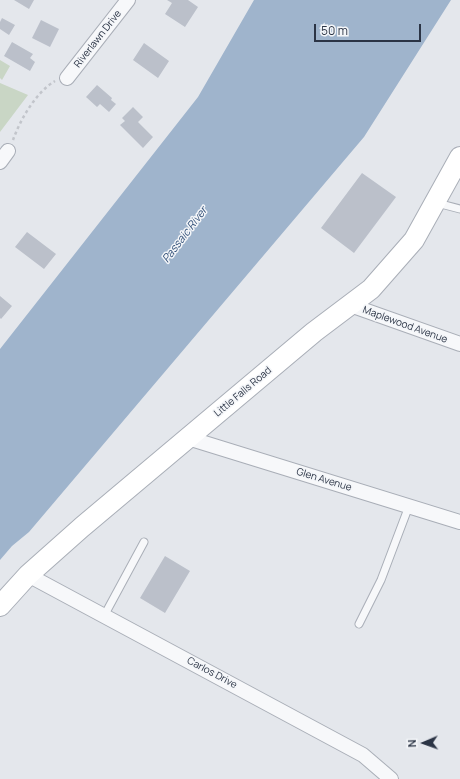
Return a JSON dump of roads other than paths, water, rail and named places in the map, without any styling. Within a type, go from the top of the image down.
[{"type":"street","name":"Riverlawn Drive","points":[[67,78],[128,0]]},
{"type":"street","name":"Little Falls Road","points":[[0,606],[28,575],[82,527],[314,332],[371,289],[414,240],[434,203],[454,181],[460,157]]},
{"type":"street","name":"Maplewood Avenue","points":[[350,305],[460,344]]},
{"type":"street","name":"Glen Avenue","points":[[188,438],[460,522]]},
{"type":"street","name":"Carlos Drive","points":[[28,575],[363,754],[391,779]]},
{"type":"lane","points":[[434,203],[460,209]]},
{"type":"lane","points":[[359,624],[381,580],[409,506]]},
{"type":"lane","points":[[104,616],[144,542]]},
{"type":"water","name":"Passaic River","points":[[254,0],[451,0],[364,137],[29,532],[12,546],[0,560],[0,349],[198,97]]}]
